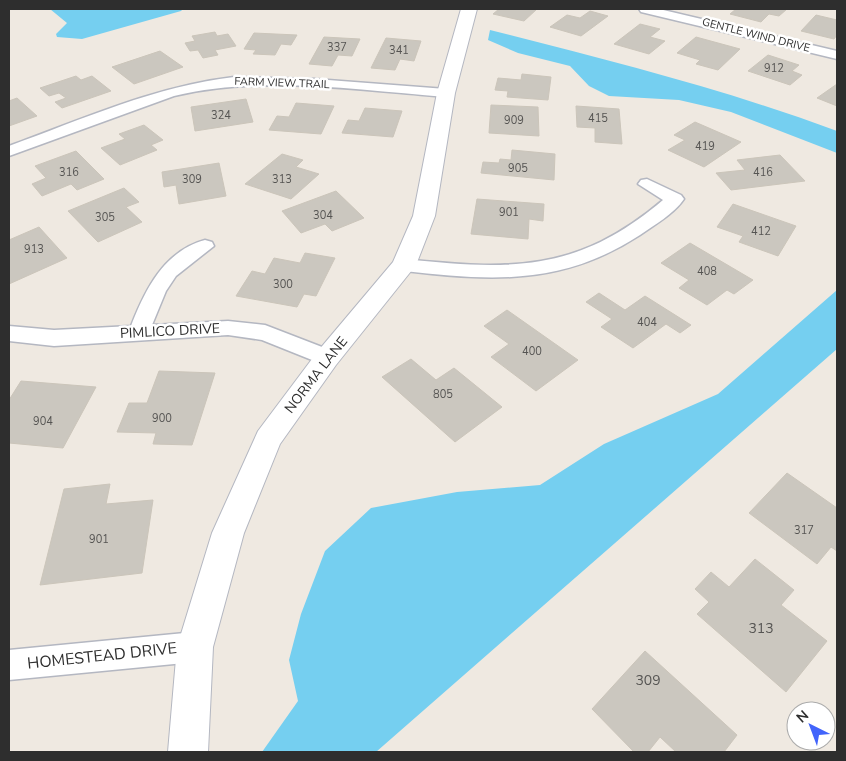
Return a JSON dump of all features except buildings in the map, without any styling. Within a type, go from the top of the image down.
[{"type":"street","name":"NORMA LANE","points":[[188,752],[195,647],[228,533],[268,439],[327,358],[404,265],[424,216],[446,93],[469,9]]},
{"type":"street","name":"GENTLE WIND DRIVE","points":[[645,9],[837,55]]},
{"type":"street","name":"FARM VIEW TRAIL","points":[[9,151],[169,93],[202,85],[234,81],[315,83],[446,93]]},
{"type":"street","points":[[404,265],[470,272],[529,270],[582,257],[624,237],[654,218],[675,199],[647,184]]},
{"type":"street","points":[[139,332],[164,278],[175,264],[205,246]]},
{"type":"street","name":"PIMLICO DRIVE","points":[[9,334],[54,338],[228,328],[265,333],[327,358]]},
{"type":"street","name":"HOMESTEAD DRIVE","points":[[9,665],[195,647]]},
{"type":"water","points":[[50,9],[183,9],[82,39],[57,37],[56,34],[67,23]]},
{"type":"water","points":[[490,30],[708,88],[837,131],[837,153],[731,112],[679,100],[609,96],[589,86],[570,66],[518,53],[488,40]]},
{"type":"water","points":[[837,290],[837,349],[376,752],[262,752],[298,701],[289,660],[301,614],[325,551],[371,508],[457,492],[540,485],[604,444],[718,394]]}]
